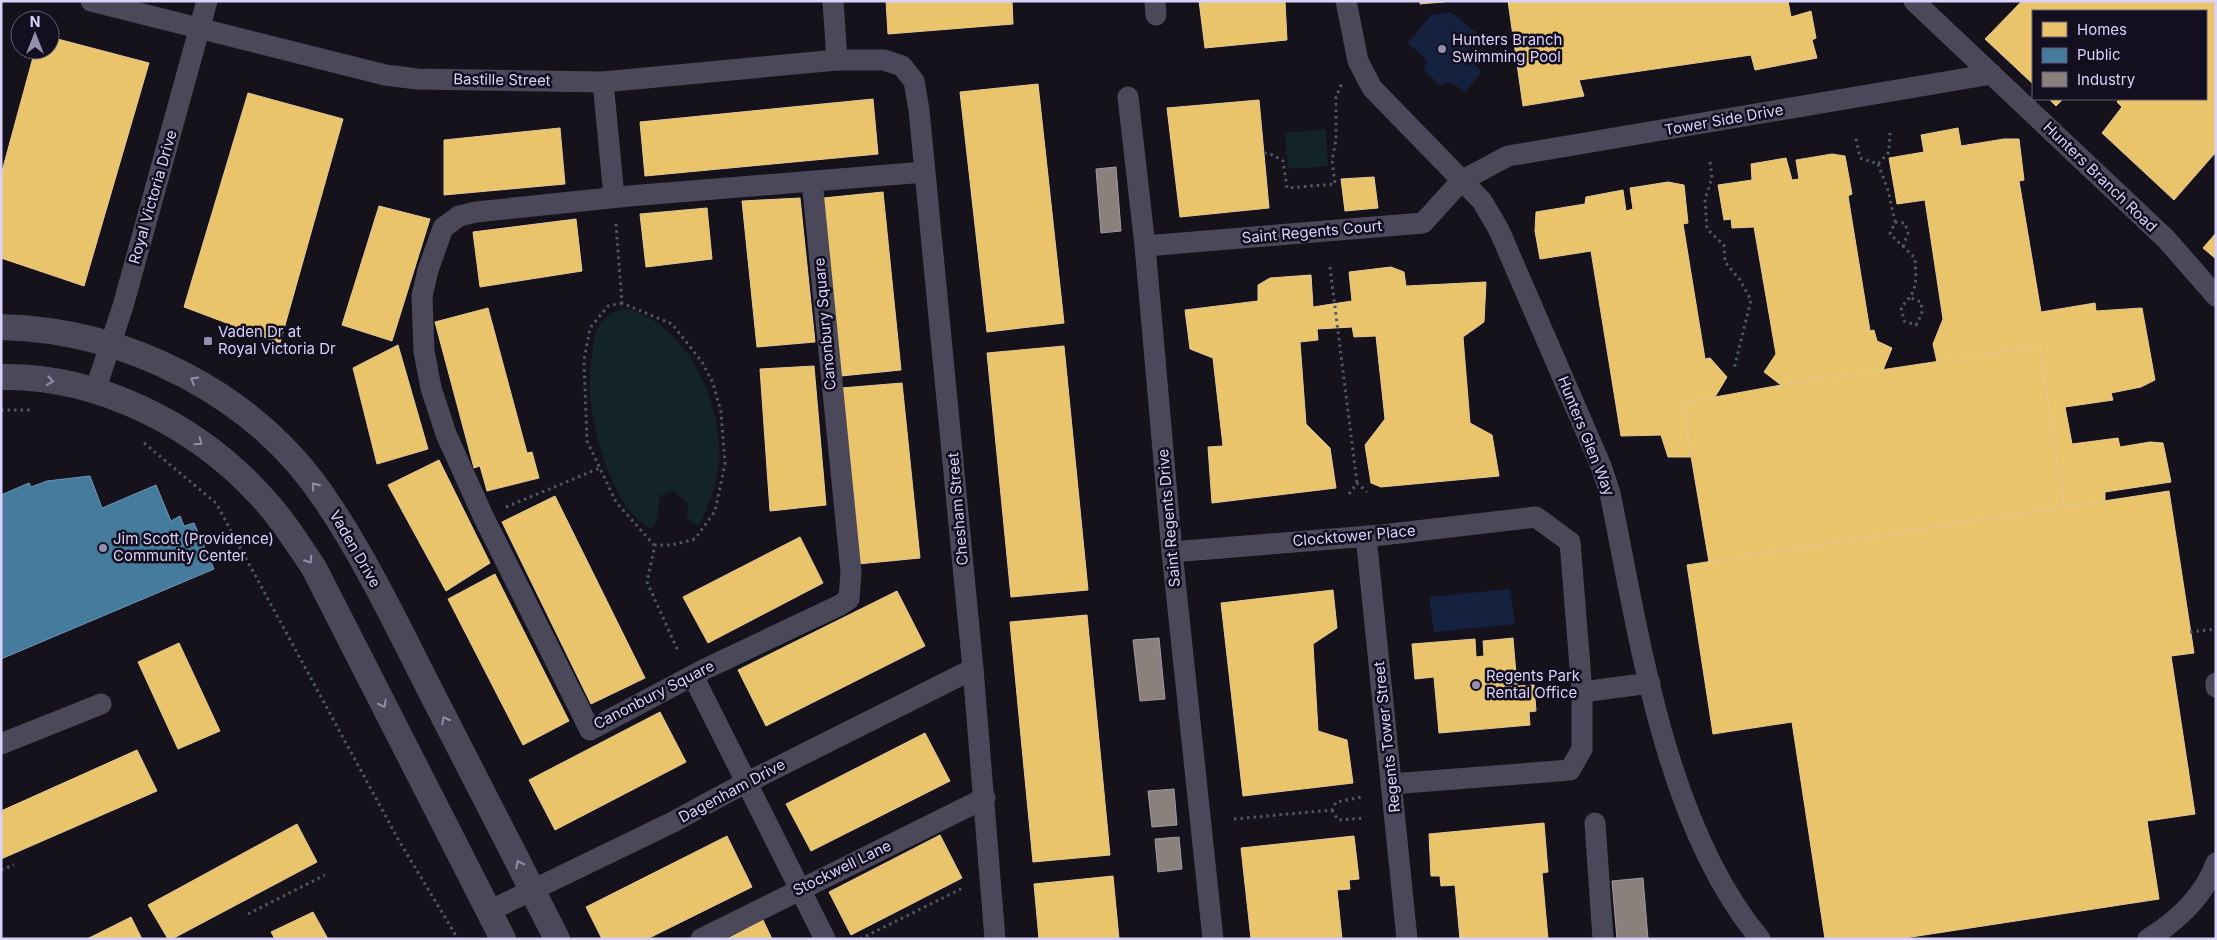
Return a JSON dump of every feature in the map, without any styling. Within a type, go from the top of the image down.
[{"type":"street","name":"Bastille Street","points":[[90,1],[385,76],[417,79],[603,82],[837,60],[884,60],[902,66],[914,80]]},
{"type":"street","name":"Royal Victoria Drive","points":[[95,391],[110,346],[207,1]]},
{"type":"street","points":[[833,1],[837,60]]},
{"type":"street","name":"Hunters Glen Way","points":[[1346,1],[1358,61],[1372,88],[1482,201],[1499,230],[1601,466],[1610,493],[1650,683],[1682,799],[1716,872],[1744,919],[1760,939]]},
{"type":"street","name":"Hunters Branch Road","points":[[1914,1],[2166,239],[2216,296]]},
{"type":"street","name":"Tower Side Drive","points":[[1461,181],[1508,156],[1992,74]]},
{"type":"street","name":"Chesham Street","points":[[914,80],[925,172],[973,669],[995,939]]},
{"type":"street","points":[[603,82],[614,198]]},
{"type":"street","name":"Saint Regents Drive","points":[[1128,96],[1145,246],[1172,552],[1213,939]]},
{"type":"street","name":"Canonbury Square","points":[[812,181],[851,572],[849,599],[693,676],[590,730],[483,516],[446,434],[431,388],[424,350],[422,296],[436,243],[443,228],[459,216],[476,212],[614,198],[812,181],[925,172]]},
{"type":"street","name":"Saint Regents Court","points":[[1145,246],[1423,223],[1461,181]]},
{"type":"street","name":"Vaden Drive","points":[[1,327],[60,334],[110,346],[155,360],[189,377],[232,404],[278,444],[298,465],[327,501],[380,592],[557,939]]},
{"type":"street","points":[[1,377],[57,382],[95,391],[140,408],[201,442],[234,469],[260,494],[288,529],[314,568],[503,939]]},
{"type":"street","name":"Clocktower Place","points":[[1172,552],[1366,536],[1536,517],[1570,542],[1582,692]]},
{"type":"street","name":"Regents Tower Street","points":[[1366,536],[1406,939]]},
{"type":"street","name":"Dagenham Drive","points":[[489,911],[673,822],[746,783],[973,669]]},
{"type":"street","points":[[693,676],[746,783],[801,887],[825,939]]},
{"type":"street","points":[[1391,784],[1570,770],[1582,749],[1582,692],[1650,683]]},
{"type":"street","points":[[1,744],[101,704]]},
{"type":"street","name":"Stockwell Lane","points":[[701,939],[801,887],[984,798]]},
{"type":"street","points":[[1595,822],[1603,939]]},
{"type":"street","points":[[2148,939],[2182,915],[2197,895],[2216,863]]},
{"type":"path","points":[[1264,153],[1273,154],[1285,161],[1287,188],[1335,184],[1332,160],[1336,140],[1336,96],[1342,82]]},
{"type":"path","points":[[1878,164],[1889,152],[1890,133]]},
{"type":"path","points":[[1856,138],[1860,158],[1878,164]]},
{"type":"path","points":[[1710,162],[1712,178],[1705,199],[1707,228],[1724,244],[1725,262],[1740,280],[1751,300],[1734,369]]},
{"type":"path","points":[[1878,164],[1888,190],[1895,222],[1890,234],[1915,258],[1916,287],[1911,298],[1901,307],[1904,321],[1916,324],[1922,314],[1921,302],[1911,298]]},
{"type":"path","points":[[1895,222],[1905,223],[1908,233],[1903,246]]},
{"type":"path","points":[[616,224],[622,303]]},
{"type":"path","points":[[1330,267],[1357,483],[1367,492]]},
{"type":"path","points":[[622,303],[672,324],[702,362],[714,382],[721,412],[725,464],[714,511],[694,539],[672,545],[654,545],[616,502],[587,441],[584,360],[590,328],[608,306],[622,303]]},
{"type":"path","points":[[1,410],[31,410]]},
{"type":"path","points":[[140,440],[216,503],[398,840],[458,939]]},
{"type":"path","points":[[483,516],[600,468]]},
{"type":"path","points":[[1349,494],[1357,483]]},
{"type":"path","points":[[654,545],[647,582],[678,651]]},
{"type":"path","points":[[2190,632],[2216,629]]},
{"type":"path","points":[[1332,810],[1336,802],[1362,797]]},
{"type":"path","points":[[1332,810],[1338,820],[1364,818]]},
{"type":"path","points":[[1234,819],[1332,810]]},
{"type":"path","points":[[1,870],[14,865]]},
{"type":"path","points":[[248,914],[325,875]]},
{"type":"path","points":[[860,939],[965,886]]},
{"type":"shaded area","points":[[1326,129],[1328,166],[1288,169],[1285,133]]},
{"type":"shaded area","points":[[627,309],[648,318],[667,331],[684,349],[708,393],[719,440],[719,463],[709,503],[699,526],[687,519],[688,504],[674,491],[661,495],[656,522],[650,530],[626,506],[616,488],[601,450],[595,430],[590,388],[590,368],[595,336],[600,325],[612,312]]},
{"type":"water","name":"Hunters Branch Swimming Pool","points":[[1451,12],[1479,35],[1464,55],[1482,72],[1465,92],[1450,82],[1440,85],[1423,69],[1427,60],[1408,43],[1431,15]]},
{"type":"water","points":[[1510,589],[1515,624],[1434,632],[1429,597]]},
{"type":"building: Homes","points":[[886,1],[1012,1],[1013,24],[888,34]]},
{"type":"building: Homes","points":[[1199,1],[1285,1],[1287,40],[1205,48]]},
{"type":"building: Homes","points":[[1420,1],[1453,1],[1420,4]]},
{"type":"building: Homes","points":[[1508,1],[1788,1],[1791,17],[1811,11],[1816,38],[1812,40],[1817,58],[1755,70],[1751,55],[1579,80],[1584,96],[1523,106]]},
{"type":"building: Homes","points":[[2022,1],[2216,1],[2216,152],[2174,200],[2102,133],[2122,107],[2117,102],[2118,100],[2207,100],[2207,10],[2032,10],[2032,83],[1985,39]]},
{"type":"building: Homes","points":[[60,40],[149,63],[84,286],[1,258],[1,175],[32,60],[60,60]]},
{"type":"building: Homes","points":[[1038,84],[1064,323],[987,332],[960,92]]},
{"type":"building: Homes","points":[[248,93],[343,119],[280,343],[184,307]]},
{"type":"building: Homes","points":[[873,99],[878,154],[645,176],[640,122]]},
{"type":"building: Homes","points":[[1259,100],[1269,208],[1180,217],[1167,108]]},
{"type":"building: Homes","points":[[2050,100],[2062,100],[2056,106]]},
{"type":"building: Homes","points":[[560,128],[565,184],[444,195],[444,140]]},
{"type":"building: Homes","points":[[1958,128],[1961,146],[2004,139],[2019,139],[2024,180],[2019,181],[2041,312],[2095,303],[2096,311],[2142,308],[2155,380],[2141,387],[2111,393],[2113,400],[2065,407],[2072,444],[2118,438],[2120,447],[2150,442],[2163,443],[2171,482],[2105,492],[2105,501],[2064,507],[2040,346],[1937,362],[1933,344],[1943,319],[1925,200],[1897,204],[1889,158],[1924,152],[1921,135]]},
{"type":"building: Homes","points":[[1832,154],[1845,156],[1852,194],[1848,196],[1870,331],[1874,330],[1877,341],[1892,348],[1883,370],[1781,385],[1764,372],[1776,354],[1754,227],[1732,228],[1731,219],[1724,220],[1718,185],[1752,180],[1751,164],[1786,158],[1792,180],[1799,179],[1796,160]]},
{"type":"building: Homes","points":[[1374,177],[1378,208],[1345,211],[1341,179]]},
{"type":"building: Homes","points":[[1668,182],[1684,185],[1688,223],[1683,224],[1705,359],[1710,358],[1727,377],[1715,397],[1682,403],[1692,457],[1668,457],[1661,435],[1621,436],[1591,251],[1540,259],[1535,231],[1536,212],[1585,204],[1586,197],[1623,190],[1626,211],[1633,209],[1630,188]]},
{"type":"building: Homes","points":[[883,192],[901,370],[841,376],[823,198]]},
{"type":"building: Homes","points":[[800,198],[815,342],[757,347],[742,201]]},
{"type":"building: Homes","points":[[379,206],[430,219],[392,341],[342,325]]},
{"type":"building: Homes","points":[[707,208],[712,259],[646,267],[640,214]]},
{"type":"building: Homes","points":[[576,219],[582,271],[480,287],[473,232]]},
{"type":"building: Homes","points":[[2216,233],[2216,259],[2203,248]]},
{"type":"building: Homes","points":[[1391,267],[1404,272],[1406,286],[1486,282],[1484,322],[1463,337],[1470,423],[1492,435],[1499,476],[1381,487],[1371,483],[1365,445],[1385,419],[1376,336],[1354,337],[1352,327],[1317,329],[1318,340],[1300,342],[1306,424],[1330,448],[1336,488],[1212,503],[1208,447],[1223,446],[1213,358],[1190,349],[1185,310],[1258,301],[1258,285],[1270,278],[1311,275],[1313,307],[1352,301],[1349,272]]},
{"type":"building: Homes","points":[[488,308],[527,453],[532,452],[539,478],[487,491],[480,466],[474,468],[435,322]]},
{"type":"building: Homes","points":[[398,345],[428,449],[377,464],[353,368]]},
{"type":"building: Homes","points":[[1064,346],[1088,590],[1011,597],[987,353]]},
{"type":"building: Homes","points":[[2040,346],[2064,507],[1709,562],[1682,403],[1781,385]]},
{"type":"building: Homes","points":[[814,366],[826,505],[770,511],[760,369]]},
{"type":"building: Homes","points":[[902,383],[920,558],[858,564],[841,388]]},
{"type":"building: Homes","points":[[439,460],[490,563],[446,591],[388,485]]},
{"type":"building: Homes","points":[[2169,491],[2194,653],[2171,656],[2195,814],[2147,821],[2159,899],[1898,939],[1825,939],[1792,722],[1713,734],[1687,565]]},
{"type":"building: Homes","points":[[555,496],[645,678],[591,704],[502,522]]},
{"type":"building: Homes","points":[[800,537],[823,583],[708,643],[683,597]]},
{"type":"building: Homes","points":[[495,574],[569,721],[523,745],[448,599]]},
{"type":"building: Homes","points":[[1333,590],[1337,628],[1313,644],[1318,731],[1347,740],[1353,783],[1243,796],[1221,603]]},
{"type":"building: Homes","points":[[897,591],[925,646],[766,726],[738,670]]},
{"type":"building: Homes","points":[[1087,615],[1110,855],[1033,862],[1010,622]]},
{"type":"building: Homes","name":"Regents Park Rental Office","points":[[1513,638],[1517,686],[1534,685],[1536,711],[1529,712],[1530,725],[1439,733],[1434,677],[1415,679],[1412,644],[1475,639],[1476,657],[1484,656],[1483,641]]},
{"type":"building: Homes","points":[[179,643],[220,731],[178,749],[138,662]]},
{"type":"building: Homes","points":[[660,712],[686,762],[555,830],[529,780]]},
{"type":"building: Homes","points":[[925,733],[950,781],[811,851],[786,804]]},
{"type":"building: Homes","points":[[137,750],[157,791],[1,859],[1,811]]},
{"type":"building: Homes","points":[[1544,823],[1548,872],[1542,873],[1548,939],[1460,939],[1455,885],[1441,886],[1440,876],[1431,876],[1429,834]]},
{"type":"building: Homes","points":[[297,824],[317,862],[172,939],[168,939],[148,905]]},
{"type":"building: Homes","points":[[940,835],[962,878],[851,935],[829,892]]},
{"type":"building: Homes","points":[[727,836],[752,887],[647,939],[602,939],[586,907]]},
{"type":"building: Homes","points":[[1354,836],[1359,879],[1349,880],[1350,889],[1337,890],[1342,939],[1251,939],[1241,848]]},
{"type":"building: Homes","points":[[1113,876],[1119,939],[1039,939],[1034,884]]},
{"type":"building: Homes","points":[[313,912],[328,939],[275,939],[271,932]]},
{"type":"building: Homes","points":[[131,917],[142,939],[87,939]]},
{"type":"building: Homes","points":[[763,920],[772,939],[727,939]]},
{"type":"building: Public","name":"Jim Scott (Providence) Community Center","points":[[90,476],[102,508],[156,485],[171,521],[180,516],[184,526],[194,523],[214,569],[1,659],[1,495],[29,483],[31,487],[47,481]]},
{"type":"building: Industry","points":[[1116,167],[1121,231],[1101,233],[1096,169]]},
{"type":"building: Industry","points":[[1159,638],[1165,699],[1140,701],[1133,640]]},
{"type":"building: Industry","points":[[1174,789],[1177,825],[1152,827],[1148,791]]},
{"type":"building: Industry","points":[[1179,837],[1182,869],[1158,872],[1155,839]]},
{"type":"building: Industry","points":[[1643,878],[1648,939],[1617,939],[1612,881]]},
{"type":"place","name":"Hunters Branch Swimming Pool","points":[[1442,49]]},
{"type":"place","name":"Vaden Dr at Royal Victoria Dr","points":[[208,341]]},
{"type":"place","name":"Jim Scott (Providence) Community Center","points":[[103,548]]},
{"type":"place","name":"Regents Park Rental Office","points":[[1476,685]]}]
